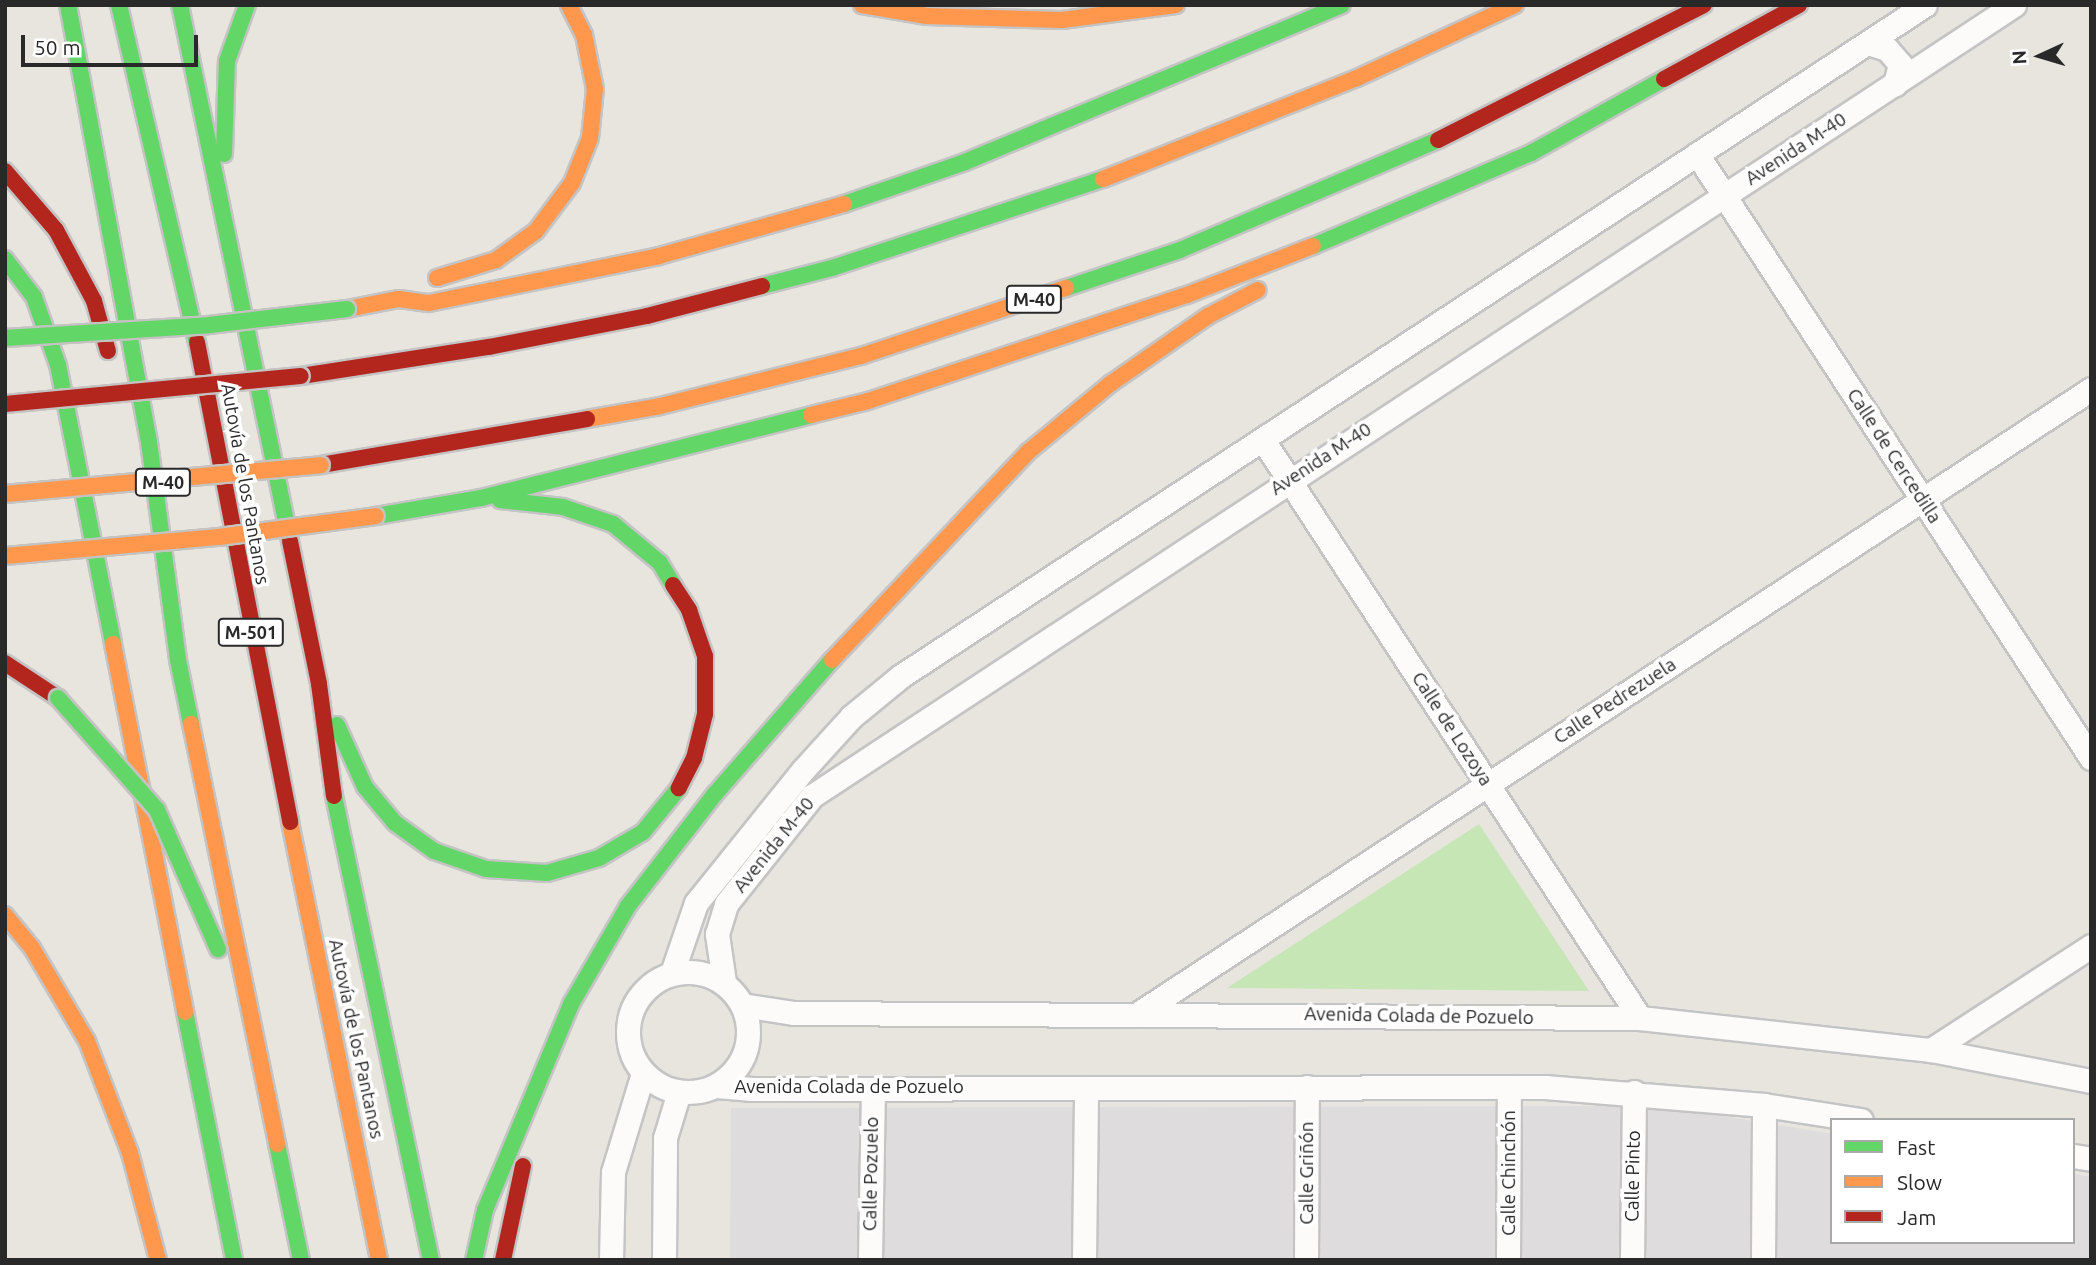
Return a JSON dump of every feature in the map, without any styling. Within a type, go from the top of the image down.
[{"type":"highway","points":[[68,5],[149,442],[178,660]]},
{"type":"highway","name":"Autovía de los Pantanos","points":[[119,5],[186,281],[250,626],[379,1260]]},
{"type":"highway","points":[[180,5],[319,684],[333,790],[431,1260]]},
{"type":"highway","points":[[220,194],[227,61],[247,5]]},
{"type":"highway","points":[[399,299],[427,281],[496,260],[536,232],[572,183],[590,138],[595,89],[584,35],[569,5]]},
{"type":"highway","points":[[862,5],[927,16],[1062,20],[1176,5]]},
{"type":"highway","points":[[5,338],[209,325],[347,309],[399,299],[429,303],[632,261],[817,213],[965,162],[1342,5]]},
{"type":"highway","points":[[5,404],[302,376],[489,347],[634,318],[832,268],[1156,161],[1357,78],[1515,5]]},
{"type":"highway","name":"M-40","points":[[5,494],[321,465],[660,406],[860,356],[1180,250],[1349,181],[1531,96],[1704,5]]},
{"type":"highway","points":[[5,556],[219,537],[376,516],[481,498],[868,401],[1187,295],[1386,218],[1531,153],[1799,5]]},
{"type":"highway","points":[[5,171],[56,230],[94,301],[114,373],[178,660],[273,1112],[301,1260]]},
{"type":"highway","points":[[474,1260],[490,1198],[521,1116],[544,1074],[571,1004],[628,906],[715,794],[879,605],[1028,452],[1110,384],[1208,316],[1386,218]]},
{"type":"highway","points":[[5,259],[34,297],[58,365],[234,1260]]},
{"type":"highway","points":[[20,314],[40,350],[74,457]]},
{"type":"highway","points":[[319,684],[365,787],[395,823],[434,851],[486,869],[547,873],[599,858],[643,832],[676,795],[694,758],[705,714],[705,656],[689,610],[660,562],[613,524],[564,507],[481,498]]},
{"type":"highway","points":[[5,663],[58,698],[101,742],[157,810],[218,949],[242,1041],[273,1112]]},
{"type":"highway","points":[[5,915],[32,948],[87,1041],[130,1153],[158,1260]]},
{"type":"highway","points":[[503,1260],[544,1074]]},
{"type":"highway","points":[[130,1153],[137,1247]]},
{"type":"street","name":"Avenida M-40","points":[[672,972],[696,903],[851,717],[901,676],[1925,5]]},
{"type":"street","name":"Avenida M-40","points":[[724,982],[717,934],[726,904],[812,796],[2014,5]]},
{"type":"street","points":[[1868,43],[1887,49],[1900,64],[1895,84]]},
{"type":"street","name":"Calle de Cercedilla","points":[[1697,154],[2091,758]]},
{"type":"street","name":"Calle Pedrezuela","points":[[1139,1013],[2091,389]]},
{"type":"street","name":"Calle de Lozoya","points":[[1263,440],[1640,1018]]},
{"type":"street","points":[[1931,1050],[2091,946]]},
{"type":"street","points":[[672,972],[699,972],[724,982],[743,1005],[748,1035],[739,1065],[717,1086],[679,1092],[643,1073],[629,1046],[629,1015],[645,988],[672,972]]},
{"type":"street","name":"Avenida Colada de Pozuelo","points":[[743,1005],[794,1013],[1640,1018],[1931,1050],[2091,1081]]},
{"type":"street","points":[[611,1260],[613,1172],[643,1073]]},
{"type":"street","name":"Avenida Colada de Pozuelo","points":[[717,1086],[873,1089],[1509,1087],[1634,1092],[1764,1105],[1848,1118]]},
{"type":"street","name":"Calle Griñón","points":[[1306,1260],[1307,1087]]},
{"type":"street","name":"Calle Chinchón","points":[[1508,1260],[1509,1087]]},
{"type":"street","points":[[1084,1260],[1086,1088]]},
{"type":"street","name":"Calle Pozuelo","points":[[870,1260],[873,1089]]},
{"type":"street","points":[[664,1260],[665,1138],[679,1092]]},
{"type":"street","name":"Calle Pinto","points":[[1632,1260],[1634,1092]]},
{"type":"street","points":[[1763,1260],[1764,1105]]},
{"type":"shaded area","points":[[1663,1106],[1830,1134],[1830,1244],[2075,1244],[2075,1174],[2091,1177],[2091,1260],[730,1260],[731,1108]]},
{"type":"green space","points":[[1479,824],[1589,991],[1227,988]]},
{"type":"traffic: fast","points":[[68,5],[149,442],[178,660],[191,724]]},
{"type":"traffic: fast","points":[[119,5],[197,342]]},
{"type":"traffic: fast","points":[[180,5],[290,541]]},
{"type":"traffic: fast","points":[[224,154],[227,61],[247,5]]},
{"type":"traffic: fast","points":[[844,204],[965,162],[1342,5]]},
{"type":"traffic: fast","points":[[1313,246],[1531,153],[1664,79]]},
{"type":"traffic: fast","points":[[1066,288],[1180,250],[1438,140]]},
{"type":"traffic: fast","points":[[762,286],[832,268],[1103,179]]},
{"type":"traffic: fast","points":[[5,259],[34,297],[58,365],[113,644]]},
{"type":"traffic: fast","points":[[5,338],[209,325],[347,309]]},
{"type":"traffic: fast","points":[[376,516],[481,498],[811,415]]},
{"type":"traffic: fast","points":[[500,500],[563,507],[613,524],[660,563],[673,585]]},
{"type":"traffic: fast","points":[[474,1260],[485,1210],[571,1004],[628,906],[715,794],[832,660]]},
{"type":"traffic: fast","points":[[58,698],[157,810],[218,949]]},
{"type":"traffic: fast","points":[[337,725],[365,787],[395,823],[434,851],[486,869],[547,873],[599,858],[643,832],[679,788]]},
{"type":"traffic: fast","points":[[334,796],[431,1260]]},
{"type":"traffic: fast","points":[[185,1012],[234,1260]]},
{"type":"traffic: fast","points":[[277,1144],[301,1260]]},
{"type":"traffic: slow","points":[[437,278],[496,260],[536,231],[572,183],[590,138],[595,89],[584,35],[569,5]]},
{"type":"traffic: slow","points":[[862,5],[927,16],[1062,20],[1176,5]]},
{"type":"traffic: slow","points":[[1103,179],[1357,78],[1515,5]]},
{"type":"traffic: slow","points":[[347,309],[399,299],[429,303],[659,256],[844,204]]},
{"type":"traffic: slow","points":[[811,415],[868,401],[1187,295],[1313,246]]},
{"type":"traffic: slow","points":[[587,419],[660,406],[861,356],[1066,288]]},
{"type":"traffic: slow","points":[[832,660],[1028,452],[1110,384],[1208,316],[1258,290]]},
{"type":"traffic: slow","points":[[5,494],[321,465]]},
{"type":"traffic: slow","points":[[5,556],[219,537],[376,516]]},
{"type":"traffic: slow","points":[[113,644],[185,1012]]},
{"type":"traffic: slow","points":[[191,724],[277,1144]]},
{"type":"traffic: slow","points":[[290,822],[379,1260]]},
{"type":"traffic: slow","points":[[5,915],[32,948],[87,1041],[130,1153],[158,1260]]},
{"type":"traffic: jam","points":[[1438,140],[1704,5]]},
{"type":"traffic: jam","points":[[1664,79],[1799,5]]},
{"type":"traffic: jam","points":[[5,171],[56,230],[94,301],[108,351]]},
{"type":"traffic: jam","points":[[301,376],[489,347],[647,316],[762,286]]},
{"type":"traffic: jam","points":[[197,342],[290,822]]},
{"type":"traffic: jam","points":[[5,404],[301,376]]},
{"type":"traffic: jam","points":[[321,465],[587,419]]},
{"type":"traffic: jam","points":[[290,541],[319,684],[334,796]]},
{"type":"traffic: jam","points":[[673,585],[689,610],[705,656],[705,714],[694,758],[679,788]]},
{"type":"traffic: jam","points":[[5,663],[58,698]]},
{"type":"traffic: jam","points":[[503,1260],[523,1166]]}]
